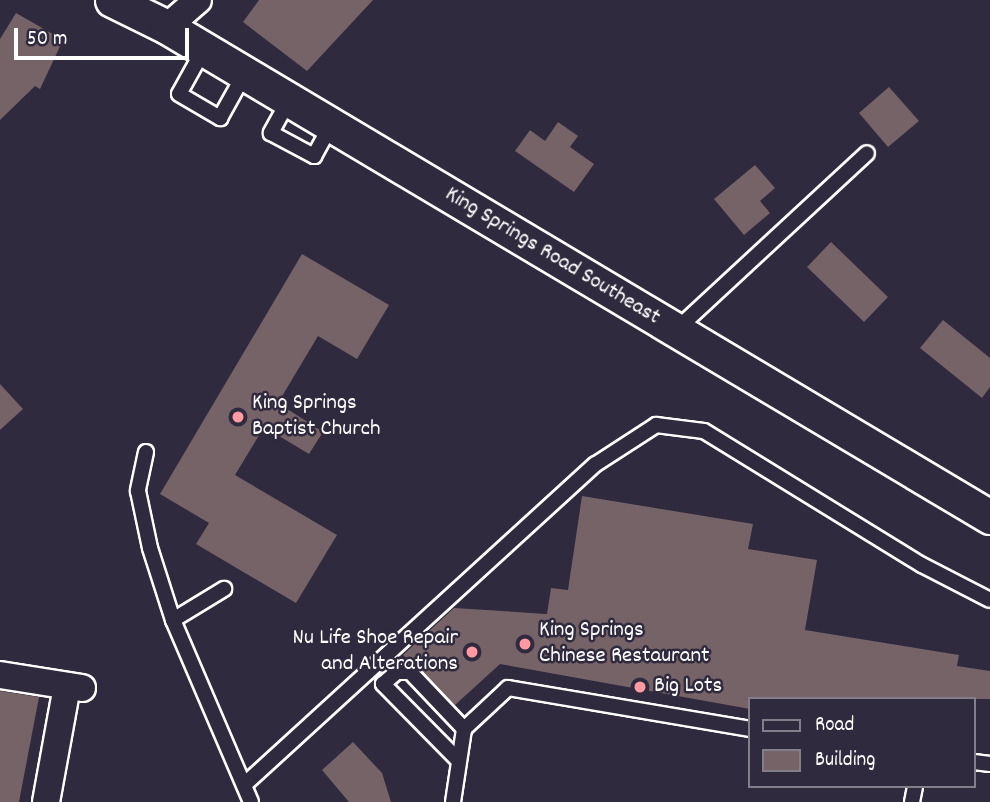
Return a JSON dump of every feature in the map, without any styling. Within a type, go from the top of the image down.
[{"type":"street","name":"King Springs Road Southeast","points":[[112,0],[167,27],[990,517]]},
{"type":"street","points":[[167,27],[198,0]]},
{"type":"street","points":[[0,675],[74,687],[46,802]]},
{"type":"lane","points":[[204,49],[179,94],[220,118],[244,73]]},
{"type":"lane","points":[[289,100],[271,133],[314,156],[331,125]]},
{"type":"lane","points":[[676,331],[867,153]]},
{"type":"lane","points":[[244,785],[596,464],[656,425],[704,431],[922,565],[990,600]]},
{"type":"lane","points":[[146,452],[138,491],[173,620],[251,802]]},
{"type":"lane","points":[[173,620],[224,589]]},
{"type":"lane","points":[[458,760],[383,684],[397,672],[410,672],[464,729]]},
{"type":"lane","points":[[453,802],[464,729],[508,688],[748,729]]},
{"type":"building","points":[[259,0],[373,0],[307,71],[243,22]]},
{"type":"building","points":[[16,13],[63,40],[40,89],[35,86],[0,120],[0,39]]},
{"type":"building","points":[[889,87],[919,121],[888,147],[859,113]]},
{"type":"building","points":[[558,122],[578,136],[570,147],[594,164],[574,192],[515,151],[530,130],[545,141]]},
{"type":"building","points":[[755,165],[775,188],[760,201],[770,213],[744,235],[714,199]]},
{"type":"building","points":[[831,242],[888,297],[864,322],[807,267]]},
{"type":"building","name":"King Springs Baptist Church","points":[[302,254],[389,305],[357,359],[318,336],[278,403],[323,432],[309,454],[264,427],[235,475],[337,535],[296,603],[196,544],[209,523],[160,494]]},
{"type":"building","points":[[943,320],[990,358],[990,387],[982,398],[920,348]]},
{"type":"building","points":[[0,384],[23,409],[0,430]]},
{"type":"building","points":[[582,496],[753,524],[748,549],[817,560],[805,630],[959,655],[957,666],[990,671],[990,699],[748,697],[748,709],[500,664],[455,705],[403,655],[454,608],[547,614],[551,588],[568,590]]},
{"type":"building","points":[[0,691],[39,697],[19,802],[0,802]]},
{"type":"building","points":[[353,742],[382,773],[391,802],[349,802],[322,770]]},
{"type":"place","name":"King Springs Baptist Church","points":[[238,417]]},
{"type":"place","name":"King Springs Chinese Restaurant","points":[[525,644]]},
{"type":"place","name":"Nu Life Shoe Repair and Alterations","points":[[472,652]]},
{"type":"place","name":"Big Lots","points":[[640,687]]}]
